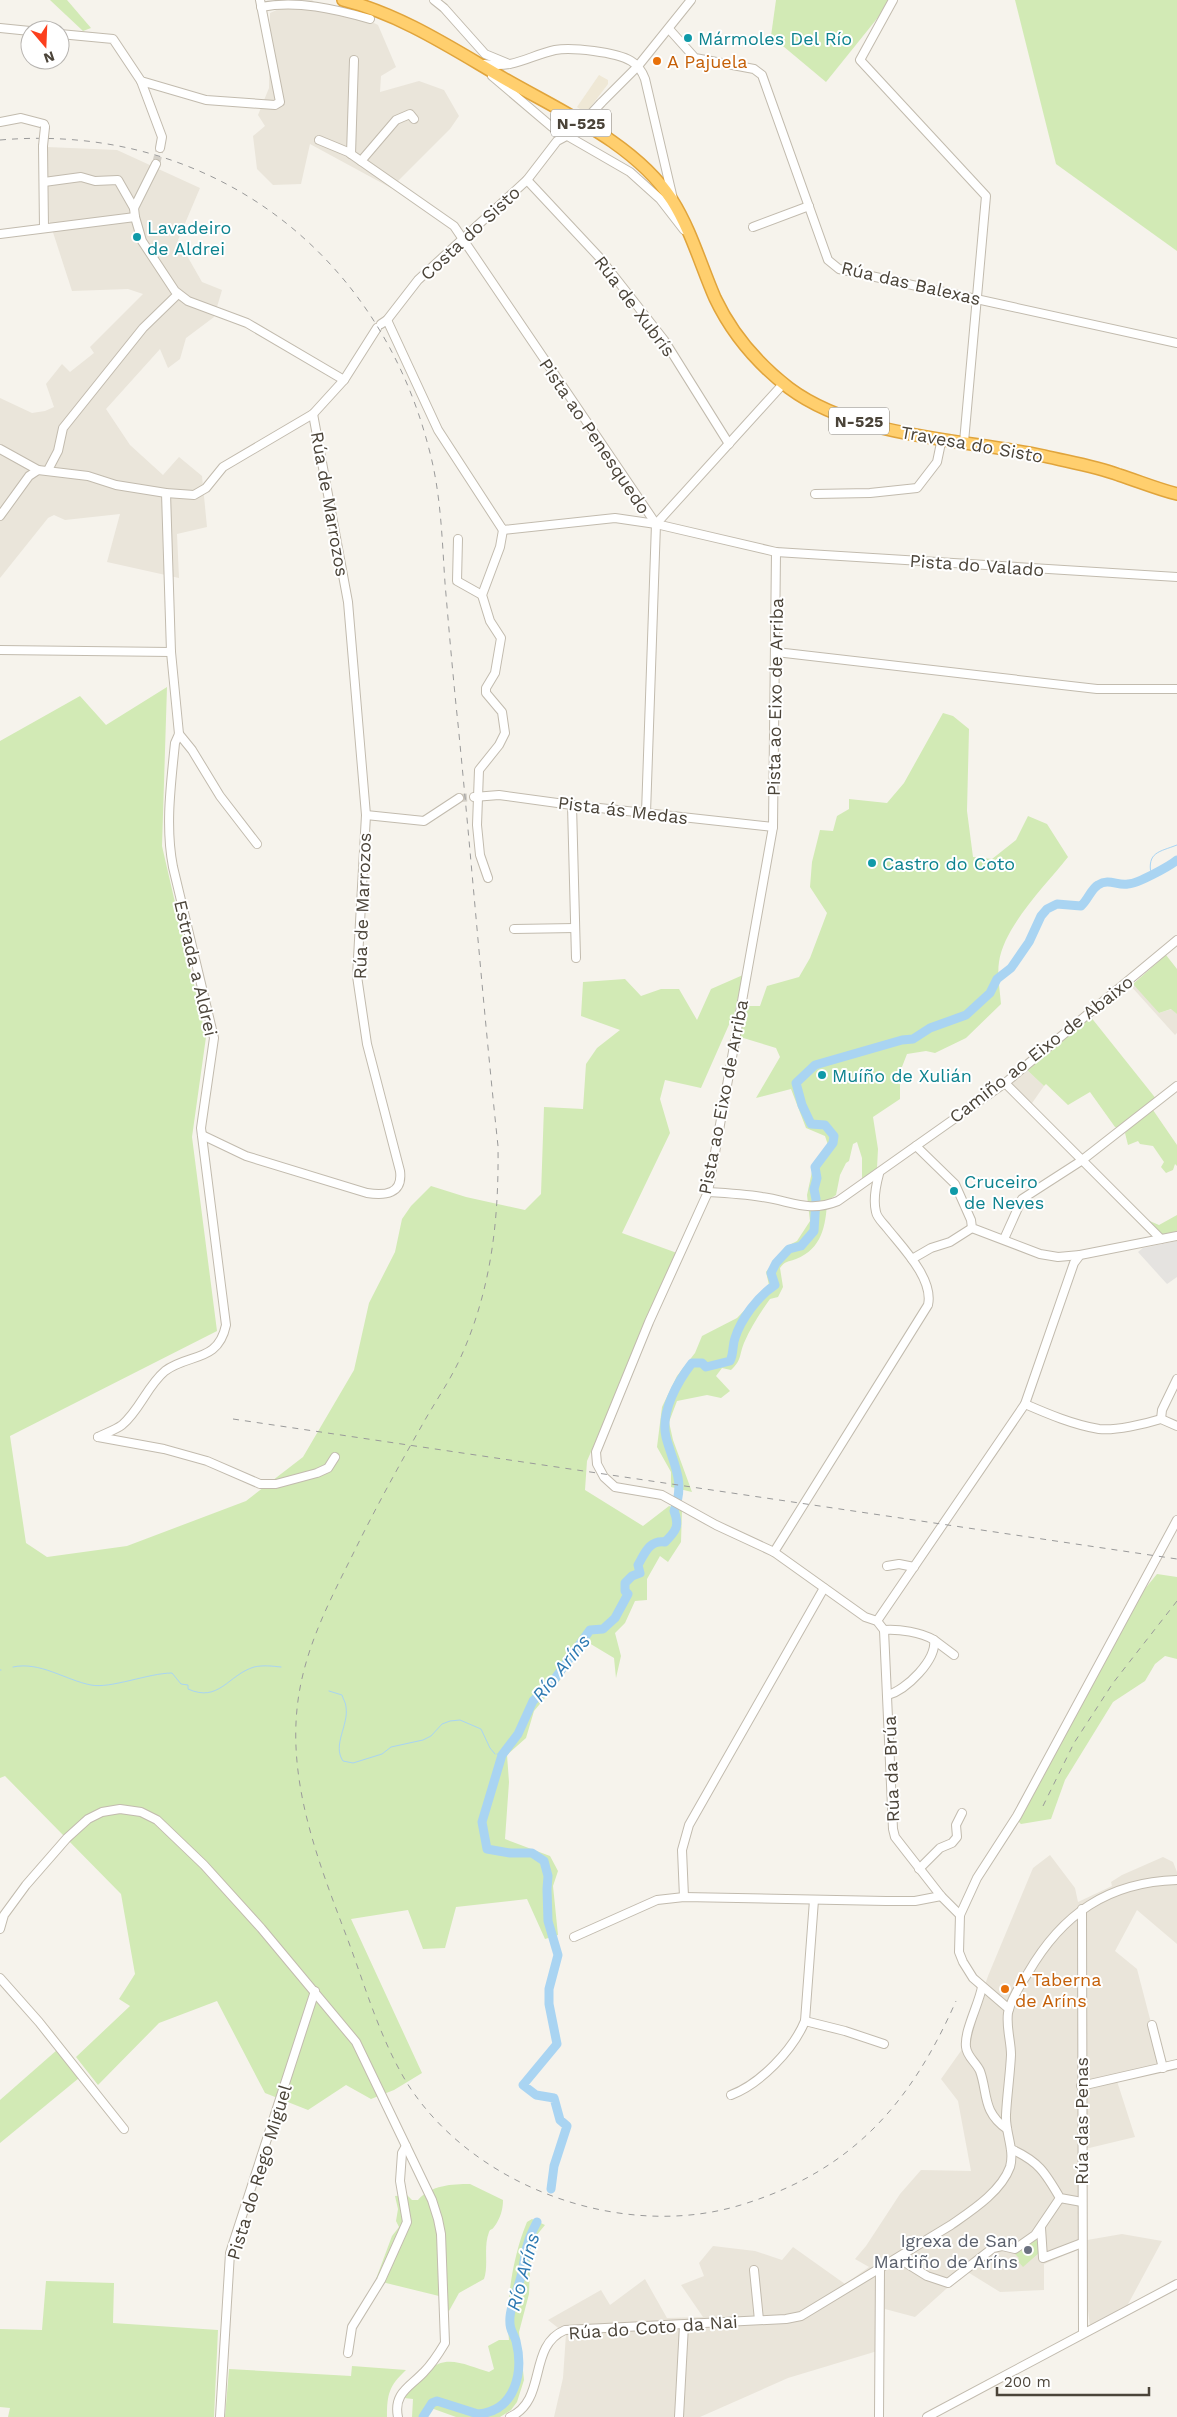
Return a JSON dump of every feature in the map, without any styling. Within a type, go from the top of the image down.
[{"type":"highway","name":"Travesa do Sisto","points":[[343,0],[381,12],[448,46],[616,144],[646,168],[673,201],[691,238],[715,298],[730,324],[750,352],[784,384],[811,402],[844,417],[882,428],[1043,456],[1177,487]]},
{"type":"highway","name":"Travesa do Sisto","points":[[364,0],[408,19],[436,35],[448,46]]},
{"type":"highway","name":"Travesa do Sisto","points":[[1116,474],[1177,494]]},
{"type":"street","points":[[140,81],[206,100],[276,105],[280,102],[260,3],[280,0],[335,7],[370,19]]},
{"type":"street","points":[[434,0],[442,4],[485,54],[514,65]]},
{"type":"street","name":"Costa do Sisto","points":[[38,470],[88,476],[116,484],[166,493],[194,495],[206,488],[224,467],[313,414],[344,380],[381,324],[418,280],[527,180],[553,146],[560,139],[568,137],[638,66],[691,0]]},
{"type":"street","points":[[893,0],[860,60],[986,196],[964,442]]},
{"type":"street","points":[[0,28],[20,30]]},
{"type":"street","name":"Rúa das Balexas","points":[[669,29],[695,58],[754,69],[762,75],[828,260],[839,269],[1177,343]]},
{"type":"street","points":[[70,35],[113,39],[140,81],[162,137],[160,148]]},
{"type":"street","name":"Travesa do Sisto","points":[[475,62],[499,66],[514,65],[555,50],[568,50],[618,55],[638,66],[646,85],[663,162],[672,190],[673,201]]},
{"type":"street","points":[[351,154],[354,60]]},
{"type":"street","points":[[475,62],[552,127],[630,172],[660,199],[691,238]]},
{"type":"street","points":[[361,161],[398,118],[410,114],[414,119]]},
{"type":"street","points":[[0,122],[21,118],[44,124],[44,228]]},
{"type":"street","points":[[552,127],[555,137],[553,146]]},
{"type":"street","name":"Pista ao Penesquedo","points":[[320,140],[351,154],[454,226],[464,238],[608,456],[656,524],[784,384]]},
{"type":"street","points":[[134,208],[156,164]]},
{"type":"street","points":[[44,182],[81,177],[96,181],[118,180],[134,208],[142,241],[178,294],[188,301],[247,323],[344,380]]},
{"type":"street","name":"Rúa de Xubrís","points":[[527,180],[599,257],[664,340],[729,444]]},
{"type":"street","points":[[753,227],[809,206]]},
{"type":"street","points":[[0,234],[135,217]]},
{"type":"street","points":[[48,470],[58,451],[63,428],[143,328],[178,294]]},
{"type":"street","points":[[381,324],[438,430],[503,530],[500,547],[482,595],[490,621],[501,638],[495,672],[486,688],[486,693],[502,712],[505,733],[479,770],[476,796],[477,825],[480,855],[488,878]]},
{"type":"street","name":"Rúa de Marrozos","points":[[202,1135],[246,1156],[367,1193],[386,1195],[395,1192],[400,1185],[400,1171],[367,1044],[356,976],[366,815],[348,602],[313,414]]},
{"type":"street","points":[[815,494],[870,493],[917,488],[937,462],[942,438]]},
{"type":"street","points":[[0,449],[38,470],[30,476],[0,516]]},
{"type":"street","name":"Estrada a Aldrei","points":[[166,493],[171,652],[179,734],[175,743],[169,818],[170,850],[214,1038],[201,1120],[226,1321],[224,1334],[216,1346],[207,1354],[174,1366],[164,1372],[126,1421],[118,1428],[98,1437],[164,1449],[207,1461],[260,1484],[276,1484],[317,1472],[328,1468],[335,1457]]},
{"type":"street","name":"Pista do Valado","points":[[503,530],[615,518],[656,524],[776,552],[1177,577]]},
{"type":"street","points":[[646,813],[656,524]]},
{"type":"street","points":[[458,539],[457,581],[482,595]]},
{"type":"street","name":"Pista ao Eixo de Arriba","points":[[776,552],[772,827],[708,1192],[649,1322],[596,1452],[597,1464],[604,1478],[615,1487],[662,1495],[774,1552],[865,1617],[877,1622],[884,1630]]},
{"type":"street","points":[[0,650],[171,652]]},
{"type":"street","points":[[776,652],[1097,690],[1177,689]]},
{"type":"street","points":[[179,734],[189,745],[220,796],[257,844]]},
{"type":"street","name":"Pista ás Medas","points":[[476,796],[498,794],[572,805],[772,827]]},
{"type":"street","points":[[366,815],[424,821],[459,798]]},
{"type":"street","points":[[572,805],[576,958]]},
{"type":"street","points":[[514,929],[575,928]]},
{"type":"street","name":"Camiño ao Eixo de Abaixo","points":[[708,1192],[765,1197],[813,1208],[831,1204],[879,1174],[1005,1083],[1177,940]]},
{"type":"street","points":[[1005,1083],[1161,1239]]},
{"type":"street","points":[[1004,1239],[1022,1199],[1082,1161],[1177,1086]]},
{"type":"street","points":[[916,1146],[955,1184],[971,1220],[972,1228]]},
{"type":"street","points":[[774,1552],[928,1305],[930,1298],[928,1288],[912,1259],[876,1214],[875,1196],[879,1174]]},
{"type":"street","points":[[972,1228],[1040,1254],[1058,1257],[1080,1256],[1177,1236]]},
{"type":"street","points":[[912,1259],[931,1248],[950,1242],[972,1228]]},
{"type":"street","points":[[877,1622],[1025,1404],[1074,1263],[1080,1256]]},
{"type":"street","points":[[1161,1419],[1162,1410],[1177,1379]]},
{"type":"street","points":[[1025,1404],[1101,1429],[1145,1424],[1161,1419],[1177,1426]]},
{"type":"street","points":[[1177,1520],[1017,1816],[977,1878],[960,1915],[959,1952],[973,1978],[1010,2008],[1037,1956],[1065,1922],[1082,1909],[1120,1889],[1177,1880]]},
{"type":"street","points":[[888,1566],[899,1564],[914,1567]]},
{"type":"street","points":[[684,1897],[682,1850],[689,1825],[824,1588]]},
{"type":"street","points":[[884,1630],[896,1630],[928,1636],[954,1655]]},
{"type":"street","name":"Rúa da Brúa","points":[[884,1630],[893,1829],[901,1847],[940,1896],[960,1915]]},
{"type":"street","points":[[888,1695],[904,1686],[926,1664],[935,1646],[934,1640]]},
{"type":"street","points":[[0,1929],[4,1916],[26,1885],[67,1838],[88,1820],[102,1812],[120,1809],[141,1812],[157,1820],[204,1865],[315,1991],[356,2042],[432,2200],[441,2234],[445,2343],[424,2373],[401,2393],[397,2402],[398,2417]]},
{"type":"street","points":[[919,1869],[940,1848],[955,1840],[957,1837],[956,1825],[962,1813]]},
{"type":"street","points":[[574,1937],[657,1900],[684,1897],[915,1901],[940,1896]]},
{"type":"street","points":[[731,2095],[756,2083],[792,2044],[805,2021],[814,1900]]},
{"type":"street","name":"Rúa das Penas","points":[[1082,1909],[1083,2334]]},
{"type":"street","points":[[0,1978],[39,2022],[124,2129]]},
{"type":"street","points":[[982,1987],[966,2047],[970,2058],[980,2070],[985,2101],[1001,2125],[1007,2129]]},
{"type":"street","name":"Pista do Rego Miguel","points":[[220,2417],[230,2254],[315,1991]]},
{"type":"street","name":"Rúa do Coto da Nai","points":[[510,2417],[526,2405],[534,2393],[544,2350],[556,2334],[565,2330],[684,2325],[801,2316],[898,2258],[968,2213],[1005,2177],[1011,2163],[1007,2129],[1011,2054],[1008,2021],[1010,2008]]},
{"type":"street","points":[[805,2021],[845,2031],[884,2044]]},
{"type":"street","points":[[1152,2026],[1163,2068]]},
{"type":"street","points":[[1081,2086],[1177,2064]]},
{"type":"street","points":[[348,2353],[352,2327],[381,2280],[407,2222],[400,2181],[401,2159],[406,2146]]},
{"type":"street","points":[[1010,2149],[1035,2162],[1047,2176],[1060,2198],[1082,2202]]},
{"type":"street","points":[[898,2258],[927,2276],[948,2282],[993,2248],[1002,2246],[1015,2249],[1035,2235],[1060,2198]]},
{"type":"street","points":[[1041,2228],[1043,2258],[1082,2242]]},
{"type":"street","points":[[879,2417],[880,2269]]},
{"type":"street","name":"Rúa do Coto da Nai","points":[[754,2270],[759,2320]]},
{"type":"street","points":[[926,2417],[1177,2284]]},
{"type":"street","points":[[679,2417],[684,2325]]},
{"type":"shaded area","points":[[299,0],[312,0],[326,12],[358,15],[378,25],[396,67],[381,76],[380,92],[419,81],[444,90],[459,116],[450,129],[391,188],[310,144],[301,184],[273,185],[257,169],[253,136],[265,126],[258,115],[269,88],[270,13]]},
{"type":"shaded area","points":[[599,75],[608,80],[608,84],[586,113],[577,107]]},
{"type":"shaded area","points":[[47,147],[117,150],[200,188],[178,240],[202,282],[222,290],[214,317],[186,338],[180,359],[168,368],[160,349],[106,409],[130,445],[163,475],[179,457],[202,476],[207,527],[177,534],[179,578],[107,562],[120,514],[65,520],[54,515],[48,518],[0,578],[0,398],[32,413],[54,407],[46,384],[62,364],[70,372],[94,353],[90,347],[143,294],[128,289],[72,291],[49,220]]},
{"type":"shaded area","points":[[1133,982],[1159,1013],[1172,1009],[1177,1014],[1177,1033],[1175,1035],[1130,985]]},
{"type":"shaded area","points":[[1025,1068],[1044,1086],[1030,1106],[1011,1084]]},
{"type":"shaded area","points":[[1177,1241],[1177,1277],[1167,1284],[1138,1252],[1143,1248]]},
{"type":"shaded area","points":[[1050,1855],[1075,1888],[1078,1902],[1112,1886],[1111,1882],[1122,1875],[1163,1857],[1173,1862],[1177,1872],[1177,1944],[1137,1910],[1115,1951],[1137,1969],[1162,2065],[1116,2078],[1135,2137],[1085,2149],[1087,2240],[1122,2234],[1162,2241],[1126,2308],[1090,2326],[1080,2249],[1044,2264],[1044,2290],[1000,2292],[966,2271],[915,2317],[885,2309],[884,2349],[788,2378],[700,2417],[554,2417],[563,2378],[566,2334],[548,2320],[601,2290],[610,2305],[645,2279],[667,2318],[703,2317],[681,2285],[704,2276],[699,2263],[713,2246],[755,2251],[782,2260],[793,2247],[845,2284],[869,2267],[855,2259],[866,2246],[900,2194],[921,2170],[971,2171],[958,2101],[941,2079],[963,2048],[988,1976],[1033,1868]]},
{"type":"green space","points":[[50,0],[67,0],[91,28],[83,31]]},
{"type":"green space","points":[[776,0],[892,0],[826,82],[771,36]]},
{"type":"green space","points":[[1015,0],[1177,0],[1177,251],[1056,164]]},
{"type":"green space","points":[[167,687],[162,846],[206,1037],[192,1137],[217,1331],[10,1436],[26,1543],[47,1557],[127,1546],[246,1501],[303,1457],[354,1370],[369,1303],[395,1252],[402,1219],[411,1206],[431,1186],[466,1197],[525,1210],[541,1194],[544,1107],[583,1109],[586,1064],[597,1048],[620,1030],[581,1016],[583,982],[625,979],[641,996],[661,989],[679,989],[697,1020],[711,989],[743,975],[735,1011],[701,1088],[665,1080],[660,1099],[670,1133],[622,1233],[677,1253],[587,1461],[585,1490],[643,1526],[669,1506],[682,1510],[681,1542],[668,1562],[660,1556],[647,1579],[647,1600],[635,1601],[625,1623],[615,1633],[621,1656],[616,1678],[614,1658],[589,1643],[570,1662],[560,1680],[534,1711],[526,1738],[507,1755],[509,1782],[505,1839],[550,1856],[558,1871],[553,1886],[558,1935],[545,1939],[527,1899],[456,1907],[445,1948],[423,1949],[408,1910],[351,1919],[422,2073],[394,2090],[371,2099],[346,2085],[308,2110],[265,2093],[217,2001],[159,2023],[98,2085],[76,2057],[130,2006],[119,1999],[135,1974],[121,1894],[5,1776],[0,1778],[0,741],[80,696],[106,725]]},
{"type":"green space","points":[[943,713],[953,716],[969,729],[967,811],[973,857],[992,859],[1016,840],[1028,816],[1047,824],[1068,857],[1027,906],[1002,948],[998,978],[1001,1004],[966,1038],[935,1053],[926,1051],[907,1054],[900,1072],[900,1099],[873,1117],[878,1149],[877,1168],[867,1180],[862,1181],[862,1158],[857,1142],[853,1144],[849,1161],[840,1175],[836,1195],[827,1201],[824,1227],[817,1243],[805,1255],[785,1263],[780,1268],[783,1287],[778,1297],[770,1299],[759,1315],[742,1347],[739,1360],[735,1366],[731,1370],[722,1368],[716,1376],[730,1391],[721,1398],[707,1395],[677,1401],[669,1422],[673,1440],[692,1492],[671,1487],[671,1472],[657,1447],[662,1407],[677,1376],[695,1353],[702,1336],[737,1318],[769,1285],[766,1272],[785,1247],[797,1241],[810,1221],[807,1195],[813,1167],[828,1145],[825,1136],[806,1128],[791,1089],[756,1098],[780,1057],[776,1048],[740,1037],[745,1006],[760,1006],[767,986],[799,977],[810,958],[827,913],[810,887],[812,862],[820,830],[833,831],[837,816],[849,809],[849,799],[887,803],[904,783]]},
{"type":"green space","points":[[1166,955],[1177,969],[1177,1014],[1171,1009],[1159,1013],[1133,984]]},
{"type":"green space","points":[[1090,1016],[1157,1100],[1120,1129],[1115,1127],[1090,1092],[1068,1105],[1046,1084],[1044,1086],[1025,1068]]},
{"type":"green space","points":[[1153,1110],[1177,1145],[1177,1166],[1175,1164],[1173,1170],[1166,1173],[1161,1167],[1164,1162],[1153,1146],[1140,1144],[1138,1141],[1128,1145],[1125,1133],[1136,1122]]},
{"type":"green space","points":[[1177,1215],[1177,1234],[1162,1236],[1145,1219],[1159,1225]]},
{"type":"green space","points":[[1157,1574],[1177,1577],[1177,1659],[1165,1656],[1155,1664],[1145,1681],[1113,1702],[1065,1780],[1051,1819],[1021,1824],[1018,1821],[1128,1617],[1144,1590]]},
{"type":"green space","points":[[57,2050],[79,2078],[0,2143],[0,2100]]},
{"type":"green space","points":[[470,2184],[503,2200],[499,2218],[487,2238],[484,2279],[459,2293],[449,2311],[442,2306],[439,2296],[376,2279],[392,2236],[399,2227],[396,2221],[398,2209],[395,2196],[407,2195],[412,2200],[418,2200],[435,2188]]},
{"type":"green space","points":[[532,2219],[545,2225],[531,2242],[529,2294],[519,2332],[524,2380],[517,2402],[511,2410],[500,2417],[456,2417],[431,2408],[427,2417],[412,2417],[413,2399],[404,2398],[404,2394],[436,2365],[443,2362],[451,2362],[489,2372],[494,2369],[488,2346],[499,2340],[509,2340],[508,2311],[514,2264],[527,2222]]},
{"type":"green space","points":[[1036,2237],[1040,2242],[1040,2252],[1023,2267],[1017,2260],[1019,2258],[1014,2253]]},
{"type":"green space","points":[[46,2281],[114,2283],[113,2323],[218,2330],[214,2417],[8,2417],[10,2408],[0,2407],[0,2329],[42,2330]]},
{"type":"green space","points":[[352,2366],[406,2370],[390,2391],[387,2417],[225,2417],[229,2369],[351,2376]]},
{"type":"waterway","points":[[1151,874],[1150,867],[1153,857],[1160,851],[1177,845]]},
{"type":"waterway","name":"Río Aríns","points":[[551,2189],[554,2166],[567,2126],[560,2120],[554,2098],[536,2095],[523,2085],[557,2044],[549,2004],[549,1989],[558,1955],[548,1921],[548,1876],[544,1861],[532,1853],[510,1853],[487,1849],[482,1822],[502,1755],[518,1734],[533,1701],[554,1680],[590,1630],[603,1629],[615,1618],[628,1594],[625,1591],[625,1583],[632,1576],[640,1573],[638,1565],[645,1552],[651,1545],[665,1542],[676,1528],[677,1521],[674,1511],[679,1491],[679,1482],[665,1427],[668,1407],[681,1379],[692,1363],[702,1363],[706,1367],[730,1361],[735,1338],[746,1316],[762,1295],[775,1285],[771,1273],[776,1263],[789,1249],[801,1246],[814,1231],[816,1199],[814,1189],[817,1178],[815,1167],[833,1143],[834,1136],[825,1125],[811,1124],[802,1105],[796,1083],[815,1065],[902,1040],[913,1039],[930,1028],[966,1015],[990,993],[997,979],[1011,968],[1029,942],[1041,916],[1047,909],[1057,904],[1081,906],[1093,889],[1102,883],[1132,883],[1153,874],[1177,860]]},
{"type":"waterway","points":[[13,1667],[23,1666],[43,1669],[81,1683],[99,1686],[152,1675],[172,1673],[181,1684],[188,1685],[188,1689],[208,1693],[254,1667],[281,1667]]},
{"type":"waterway","points":[[329,1691],[342,1695],[346,1706],[339,1748],[343,1761],[353,1763],[382,1754],[391,1747],[423,1740],[431,1736],[442,1724],[460,1720],[481,1729],[495,1754]]},
{"type":"waterway","name":"Río Aríns","points":[[497,1754],[502,1755]]},
{"type":"waterway","name":"Río Aríns","points":[[423,2417],[432,2403],[437,2401],[478,2414],[491,2411],[501,2406],[514,2388],[519,2365],[510,2317],[527,2247],[537,2222]]},
{"type":"tunnel","points":[[156,164],[160,148]]},
{"type":"tunnel","points":[[459,798],[474,797]]},
{"type":"railway","points":[[0,140],[76,140],[147,153],[213,177],[273,213],[325,259],[370,314],[404,378],[429,449],[433,466],[440,516],[451,654],[498,1146],[495,1229],[486,1283],[470,1335],[455,1370],[386,1490],[329,1603],[315,1636],[304,1670],[296,1720],[296,1751],[300,1783],[314,1845],[388,2048],[407,2083],[436,2120],[471,2152],[512,2178],[556,2198],[603,2210],[651,2216],[698,2214],[744,2204],[783,2190],[817,2172],[847,2152],[874,2128],[898,2101],[919,2071],[956,2001]]},
{"type":"railway","points":[[233,1419],[1177,1559]]},
{"type":"railway","points":[[1043,1806],[1074,1743],[1113,1683],[1177,1601]]},
{"type":"place","name":"Mármoles Del Río","points":[[688,38]]},
{"type":"place","name":"A Pajuela","points":[[657,61]]},
{"type":"place","name":"Lavadeiro de Aldrei","points":[[137,237]]},
{"type":"place","name":"Castro do Coto","points":[[872,863]]},
{"type":"place","name":"Muíño de Xulián","points":[[822,1075]]},
{"type":"place","name":"Cruceiro de Neves","points":[[954,1191]]},
{"type":"place","name":"A Taberna de Aríns","points":[[1005,1989]]},
{"type":"place","name":"Igrexa de San Martiño de Aríns","points":[[1028,2250]]}]
